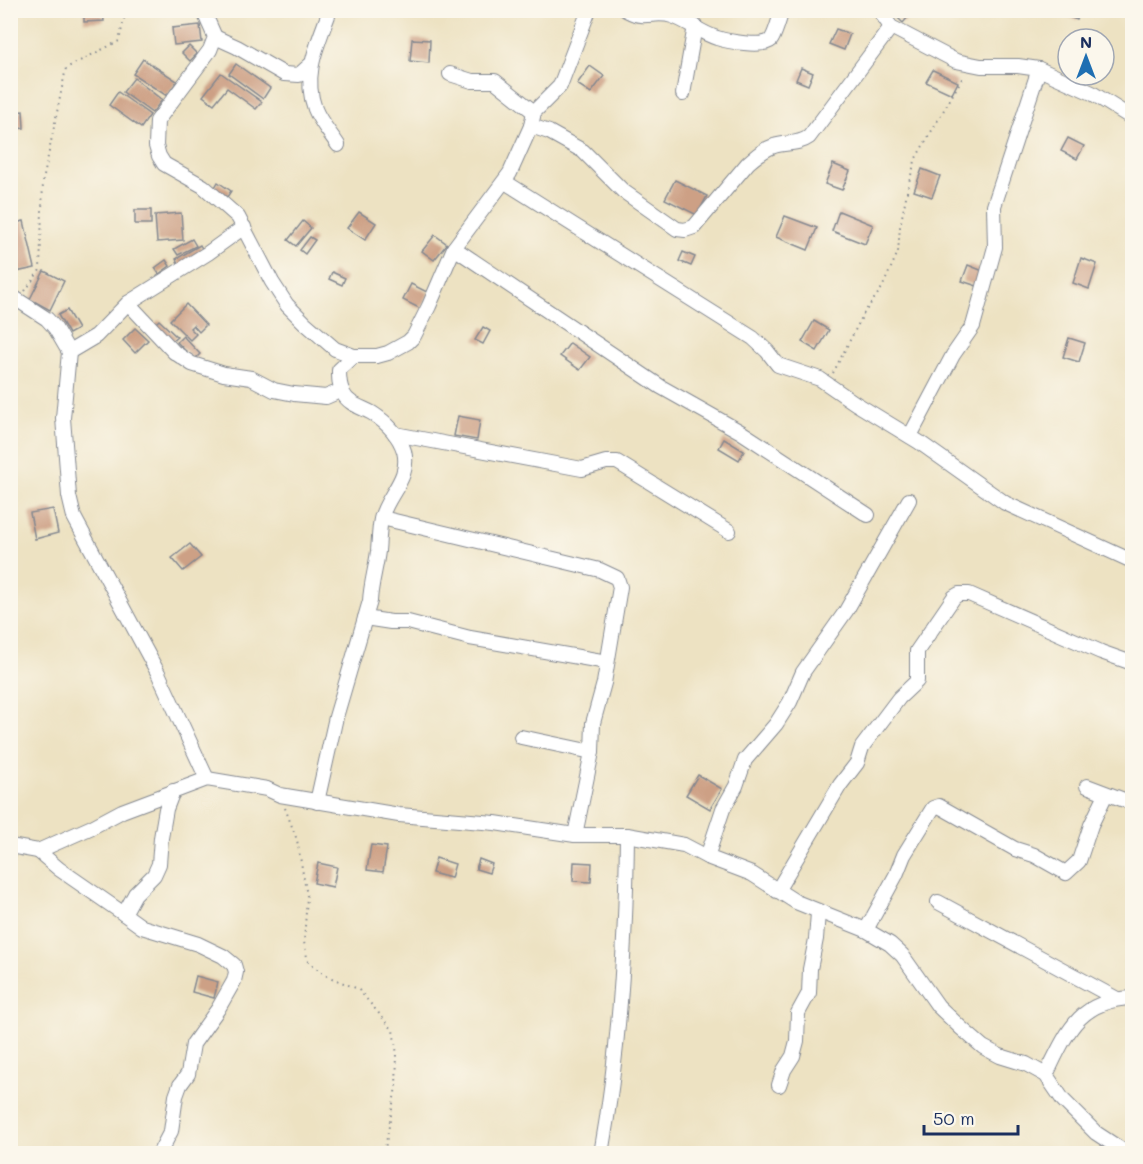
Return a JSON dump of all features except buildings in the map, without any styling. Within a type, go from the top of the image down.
[{"type":"street","points":[[203,10],[215,37],[284,74],[299,75],[310,65]]},
{"type":"street","points":[[330,10],[310,65],[310,93],[316,111],[338,145]]},
{"type":"street","points":[[215,37],[210,50],[157,121],[156,146],[164,164],[203,186],[238,217],[272,282],[287,305],[335,349],[354,356],[377,356],[388,353],[414,336],[454,248],[480,211],[505,182],[521,152],[534,112],[560,86],[589,10]]},
{"type":"street","points":[[626,10],[639,15],[660,13],[686,21],[718,39],[757,45],[766,44],[772,40],[782,10]]},
{"type":"street","points":[[879,10],[891,27],[956,61],[969,65],[1039,69],[1092,93],[1132,118]]},
{"type":"street","points":[[684,94],[695,26]]},
{"type":"street","points":[[531,126],[549,132],[575,146],[629,196],[677,229],[685,230],[694,227],[758,154],[773,146],[798,143],[808,137],[891,27]]},
{"type":"street","points":[[910,436],[953,355],[973,326],[995,247],[994,206],[1039,69]]},
{"type":"street","points":[[450,74],[472,81],[495,81],[534,112]]},
{"type":"street","points":[[505,182],[753,338],[768,351],[778,365],[820,378],[855,404],[910,436],[1005,503],[1132,561]]},
{"type":"street","points":[[69,352],[96,336],[128,303],[208,253],[244,227]]},
{"type":"street","points":[[454,248],[661,387],[741,432],[868,515]]},
{"type":"street","points":[[15,297],[47,319],[69,352],[63,418],[69,496],[74,517],[158,673],[207,779]]},
{"type":"street","points":[[128,303],[174,352],[192,364],[224,374],[251,378],[274,390],[294,394],[326,397],[342,390]]},
{"type":"street","points":[[317,802],[336,717],[370,601],[382,518],[385,508],[402,480],[406,465],[404,450],[395,434],[384,422],[348,401],[339,385],[335,349]]},
{"type":"street","points":[[339,370],[354,356]]},
{"type":"street","points":[[395,434],[582,469],[606,462],[617,462],[729,531]]},
{"type":"street","points":[[707,857],[723,809],[736,786],[745,760],[790,702],[803,672],[846,611],[909,500]]},
{"type":"street","points":[[382,518],[600,570],[617,578],[620,587],[608,662],[593,723],[592,752],[575,835]]},
{"type":"street","points":[[777,891],[840,785],[857,763],[862,747],[899,698],[916,681],[918,670],[916,659],[920,645],[954,597],[959,594],[969,594],[1101,652],[1132,663]]},
{"type":"street","points":[[365,618],[408,622],[470,638],[608,662]]},
{"type":"street","points":[[520,737],[592,752]]},
{"type":"street","points":[[38,851],[122,811],[207,779],[267,789],[280,795],[317,802],[399,815],[495,823],[575,835],[627,835],[684,845],[707,857],[752,874],[777,891],[818,913],[866,930],[890,944],[902,955],[938,1006],[983,1047],[999,1056],[1026,1064],[1046,1075],[1063,1100],[1096,1133],[1128,1154]]},
{"type":"street","points":[[1087,786],[1132,804]]},
{"type":"street","points":[[124,914],[135,894],[153,876],[159,864],[166,809],[173,790]]},
{"type":"street","points":[[866,930],[896,875],[903,855],[933,808],[939,806],[1015,849],[1034,855],[1066,873],[1079,861],[1091,825],[1106,794]]},
{"type":"street","points":[[602,1154],[615,1069],[624,966],[627,835]]},
{"type":"street","points":[[10,846],[38,851],[59,869],[142,927],[198,944],[223,956],[234,965],[236,972],[234,981],[193,1044],[188,1074],[176,1096],[171,1131],[159,1154]]},
{"type":"street","points":[[938,902],[1117,999]]},
{"type":"street","points":[[780,1085],[797,1041],[798,1013],[809,993],[818,913]]},
{"type":"street","points":[[1046,1075],[1061,1045],[1081,1015],[1095,1005],[1117,999],[1132,998]]},
{"type":"path","points":[[15,297],[40,270],[43,181],[66,68],[119,41],[126,10]]},
{"type":"path","points":[[828,383],[864,313],[882,288],[898,252],[900,227],[916,158],[969,65]]},
{"type":"path","points":[[280,795],[297,840],[307,896],[304,942],[308,962],[327,976],[358,989],[393,1030],[397,1054],[396,1087],[384,1154]]}]
